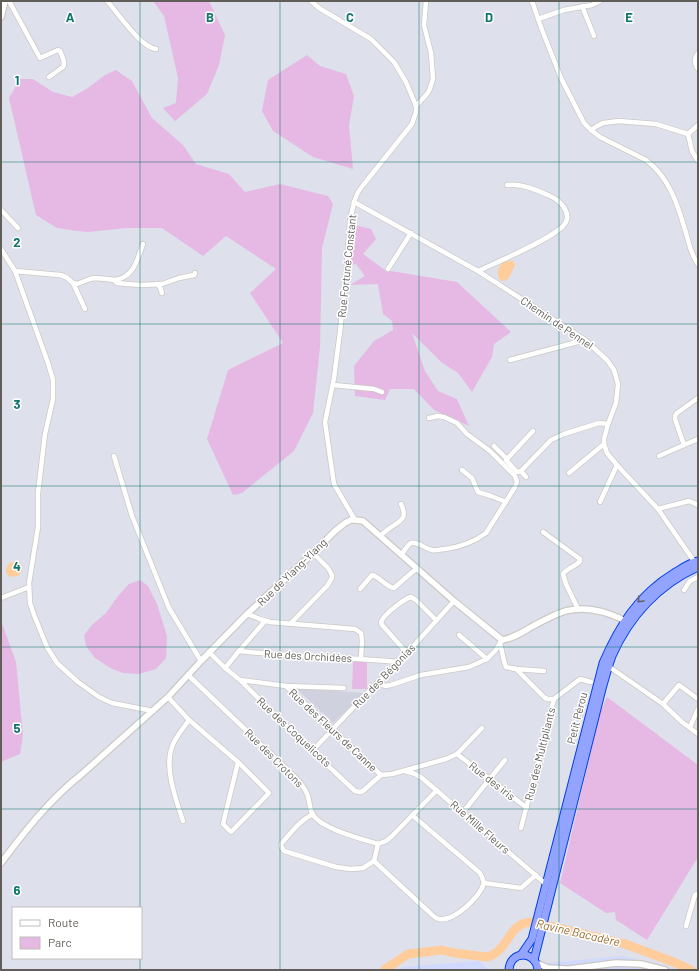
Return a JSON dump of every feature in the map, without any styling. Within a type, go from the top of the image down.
[{"type":"highway","name":"Petit Pérou","points":[[509,970],[512,961],[521,955],[532,940],[539,923],[606,665],[618,645],[627,622],[660,590],[697,564]]},
{"type":"highway","name":"Petit Pérou","points":[[536,964],[539,923]]},
{"type":"highway","points":[[521,955],[528,956],[536,964]]},
{"type":"street","points":[[1,18],[5,1]]},
{"type":"street","points":[[9,1],[40,58],[58,50],[60,51],[64,65],[49,77]]},
{"type":"street","points":[[107,1],[142,42],[148,47],[156,49]]},
{"type":"street","points":[[312,1],[319,8],[371,39],[394,62],[406,82],[416,106],[429,91],[432,79],[432,53],[424,25],[426,1]]},
{"type":"street","points":[[532,1],[561,78],[584,123],[591,130],[608,141],[646,160],[666,182],[676,203],[694,259],[698,264]]},
{"type":"street","points":[[538,19],[564,10],[592,5],[600,1]]},
{"type":"street","points":[[582,6],[594,36]]},
{"type":"street","points":[[698,53],[694,62],[698,69]]},
{"type":"street","name":"Rue Fortuné Constant","points":[[355,520],[336,488],[333,480],[325,422],[333,385],[341,324],[350,221],[358,192],[412,124],[416,112],[416,106]]},
{"type":"street","points":[[591,130],[596,126],[619,121],[656,124],[688,134]]},
{"type":"street","points":[[688,134],[698,125]]},
{"type":"street","points":[[688,134],[692,151],[698,161]]},
{"type":"street","points":[[478,271],[556,232],[563,226],[568,216],[562,204],[556,199],[538,190],[516,185],[506,185]]},
{"type":"street","name":"Chemin de Pennel","points":[[354,202],[478,271],[586,340],[607,360],[614,370],[618,384],[616,403],[608,424],[604,444]]},
{"type":"street","points":[[1,210],[18,228]]},
{"type":"street","points":[[388,269],[411,233]]},
{"type":"street","points":[[73,283],[77,284],[94,278],[114,280],[121,279],[132,270],[137,262],[143,244]]},
{"type":"street","points":[[1,249],[15,271],[53,380],[52,399],[45,434],[38,493],[38,527],[29,587],[30,602],[34,615],[47,647],[57,663],[78,682],[99,697],[112,703],[153,711]]},
{"type":"street","points":[[15,271],[60,275],[66,277],[73,283],[86,309]]},
{"type":"street","points":[[114,280],[117,283],[127,284],[158,284],[194,275],[195,273]]},
{"type":"street","points":[[158,284],[162,293]]},
{"type":"street","points":[[510,360],[586,340]]},
{"type":"street","points":[[333,385],[374,389],[382,392]]},
{"type":"street","points":[[684,445],[675,422],[675,416],[698,398]]},
{"type":"street","points":[[401,556],[412,543],[436,550],[459,546],[476,540],[486,533],[517,482],[515,476],[490,451],[467,434],[457,423],[444,417],[438,416],[429,418]]},
{"type":"street","points":[[521,471],[551,440],[564,434],[599,423],[608,424]]},
{"type":"street","points":[[507,458],[532,431]]},
{"type":"street","points":[[659,456],[698,439]]},
{"type":"street","points":[[569,473],[604,444],[607,453],[658,509],[697,564]]},
{"type":"street","points":[[494,446],[507,458],[506,461],[517,472],[521,471],[526,477]]},
{"type":"street","points":[[114,456],[132,516],[169,608],[201,661]]},
{"type":"street","points":[[600,502],[617,465]]},
{"type":"street","points":[[462,470],[472,478],[478,492],[506,502]]},
{"type":"street","points":[[658,509],[688,501],[698,505]]},
{"type":"street","points":[[380,536],[404,518],[404,509],[401,504]]},
{"type":"street","points":[[355,520],[363,521],[401,556],[417,568],[501,642],[504,664],[506,666],[516,670],[544,671]]},
{"type":"street","name":"Rue de Ylang-Ylang","points":[[1,863],[20,836],[69,784],[168,697],[209,652],[247,614],[340,526],[355,520]]},
{"type":"street","points":[[543,532],[580,559],[578,564],[568,569],[563,574],[566,584],[578,608]]},
{"type":"street","points":[[290,624],[327,586],[332,578],[328,568],[313,553]]},
{"type":"street","points":[[360,589],[372,575],[389,587],[394,588],[417,568]]},
{"type":"street","points":[[684,590],[690,581],[698,577]]},
{"type":"street","points":[[1,598],[29,587]]},
{"type":"street","points":[[407,653],[381,623],[381,619],[411,597],[436,620]]},
{"type":"street","name":"Rue des Bégonias","points":[[313,750],[399,662],[454,601]]},
{"type":"street","points":[[377,683],[385,686],[391,685],[421,675],[469,667],[487,659],[501,642],[565,611],[578,608],[594,610],[615,615],[627,622]]},
{"type":"street","points":[[247,614],[265,621],[355,629],[361,633],[362,640],[360,659]]},
{"type":"street","points":[[225,668],[265,621]]},
{"type":"street","points":[[459,635],[487,659]]},
{"type":"street","name":"Rue des Orchidées","points":[[239,651],[263,654],[399,662]]},
{"type":"street","name":"Rue des Coquelicots","points":[[209,652],[240,680],[294,734],[356,790],[363,791],[381,775]]},
{"type":"street","points":[[606,665],[663,704],[698,734]]},
{"type":"street","points":[[516,670],[545,698],[554,699]]},
{"type":"street","name":"Rue des Crotons","points":[[188,675],[301,784],[308,795],[313,814]]},
{"type":"street","name":"Rue des Multipliants","points":[[521,828],[554,699],[580,679],[591,682]]},
{"type":"street","points":[[240,680],[286,686],[344,688]]},
{"type":"street","points":[[663,704],[679,685],[698,699]]},
{"type":"street","name":"Rue des Fleurs de Canne","points":[[286,686],[381,775]]},
{"type":"street","points":[[168,697],[189,720],[238,762],[269,792],[231,832],[223,824],[238,762]]},
{"type":"street","points":[[690,727],[698,709]]},
{"type":"street","points":[[183,821],[169,766],[171,748],[189,720]]},
{"type":"street","points":[[381,775],[405,771],[446,759],[457,754],[482,728]]},
{"type":"street","name":"Rue des iris","points":[[457,754],[527,808]]},
{"type":"street","points":[[463,812],[505,760]]},
{"type":"street","name":"Rue Mille Fleurs","points":[[405,771],[419,776],[437,790],[549,886]]},
{"type":"street","points":[[378,844],[374,861],[363,868],[351,869],[336,867],[284,851],[281,846],[281,844],[298,825],[313,814],[322,823],[378,844],[386,841],[392,836],[437,790]]},
{"type":"street","points":[[374,861],[438,919],[456,915],[477,895],[484,883],[480,873],[412,815]]},
{"type":"street","points":[[484,883],[521,888],[536,876]]},
{"type":"street","points":[[686,926],[695,895],[698,894]]},
{"type":"street","points":[[536,964],[548,968],[563,970],[616,963],[641,964],[665,970]]},
{"type":"shaded area","points":[[504,261],[513,261],[515,265],[509,277],[502,281],[498,276],[498,269]]},
{"type":"shaded area","points":[[15,561],[20,562],[22,565],[22,571],[18,576],[8,576],[6,572],[7,567],[9,563]]},
{"type":"shaded area","points":[[296,688],[364,693],[333,723]]},
{"type":"shaded area","points":[[622,956],[680,970],[543,970],[548,963]]},
{"type":"shaded area","points":[[479,961],[489,970],[400,970],[402,967]]},
{"type":"green space","points":[[153,1],[209,1],[225,35],[219,65],[207,94],[175,121],[163,108],[176,103],[178,78],[164,16]]},
{"type":"green space","points":[[307,55],[320,66],[346,74],[354,96],[349,125],[353,169],[313,157],[273,131],[262,111],[268,80]]},
{"type":"green space","points":[[116,70],[132,81],[152,118],[183,145],[196,164],[229,174],[245,192],[280,184],[328,196],[333,204],[322,248],[320,347],[313,413],[294,451],[242,493],[233,495],[207,439],[228,370],[283,343],[250,293],[276,269],[226,236],[203,256],[162,228],[126,228],[88,232],[77,231],[57,228],[36,215],[9,98],[20,79],[33,79],[53,92],[72,97],[88,88],[105,75]]},
{"type":"green space","points":[[355,225],[371,229],[376,239],[363,254],[385,270],[457,282],[511,332],[494,344],[492,357],[472,392],[458,373],[441,362],[412,333],[425,371],[438,391],[457,399],[469,426],[434,410],[414,389],[390,389],[385,400],[355,396],[354,366],[374,341],[393,330],[392,321],[383,314],[378,284],[350,285],[365,276],[356,264],[350,265]]},
{"type":"green space","points":[[140,580],[148,586],[157,604],[167,636],[166,658],[156,669],[139,674],[123,673],[112,669],[95,658],[86,646],[84,635],[92,625],[106,613],[129,584]]},
{"type":"green space","points":[[1,621],[16,662],[23,735],[20,754],[3,761],[1,764]]},
{"type":"green space","points":[[353,662],[367,662],[367,689],[352,689]]},
{"type":"green space","points":[[607,697],[698,765],[698,857],[647,940],[616,920],[615,912],[606,913],[560,883],[600,713]]},
{"type":"waterway","name":"Ravine Bacadère","points":[[384,970],[408,954],[442,950],[487,957],[495,954],[518,926],[525,923],[534,922],[625,944],[691,970]]}]
